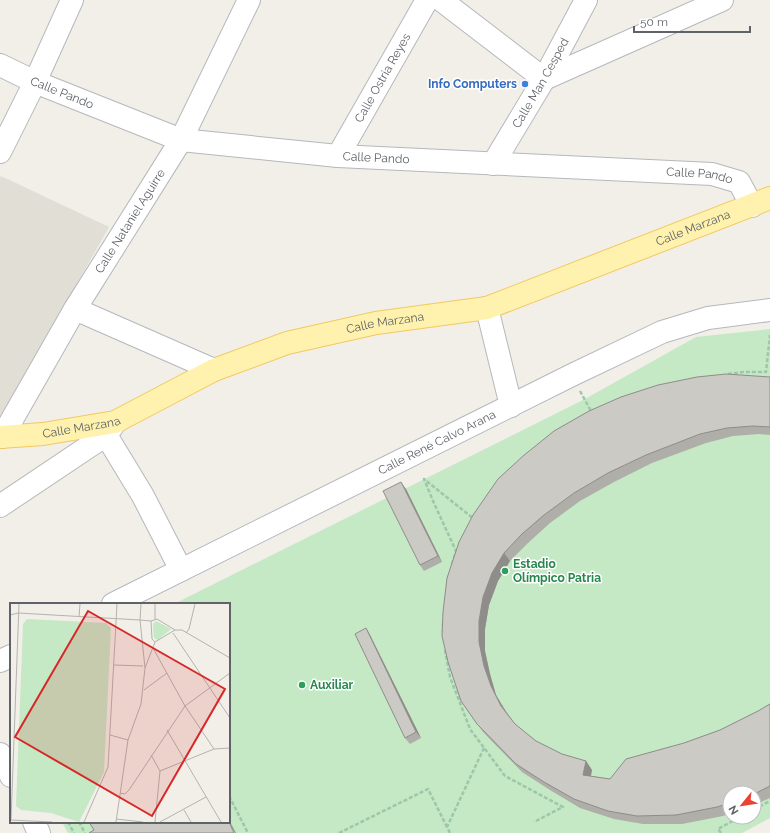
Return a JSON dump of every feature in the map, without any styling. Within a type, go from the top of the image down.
[{"type":"main road","name":"Calle Marzana","points":[[1,437],[110,429],[214,370],[287,343],[376,323],[487,308],[761,202]]},
{"type":"street","points":[[0,152],[35,82],[72,0]]},
{"type":"street","name":"Calle Nataniel Aguirre","points":[[1,437],[75,309],[181,140],[249,0]]},
{"type":"street","name":"Calle Ostria Reyes","points":[[338,156],[427,0]]},
{"type":"street","points":[[440,0],[544,79],[722,0]]},
{"type":"street","name":"Calle Man Cesped","points":[[493,164],[544,79],[586,0]]},
{"type":"street","name":"Calle Pando","points":[[0,65],[35,82],[181,140],[338,156],[712,174],[739,182],[761,202]]},
{"type":"street","points":[[487,308],[511,406]]},
{"type":"street","points":[[75,309],[214,370]]},
{"type":"street","name":"Calle René Calvo Arana","points":[[115,603],[572,375],[662,332],[708,318],[770,320]]},
{"type":"street","points":[[0,506],[110,429],[181,570]]},
{"type":"street","points":[[0,661],[10,656]]},
{"type":"street","points":[[0,754],[10,774]]},
{"type":"street","points":[[34,823],[39,833]]},
{"type":"path","points":[[723,375],[743,372],[766,372],[770,320]]},
{"type":"path","points":[[572,375],[591,412]]},
{"type":"path","points":[[451,565],[456,551],[424,480],[479,524]]},
{"type":"path","points":[[444,615],[442,630],[444,637]]},
{"type":"path","points":[[445,645],[450,677],[470,729],[505,776],[563,806],[534,822]]},
{"type":"path","points":[[447,827],[484,748]]},
{"type":"path","points":[[339,833],[428,789],[450,833]]},
{"type":"path","points":[[230,798],[248,833]]},
{"type":"path","points":[[69,823],[74,833]]},
{"type":"path","points":[[80,823],[85,833]]},
{"type":"path","points":[[721,833],[718,829],[725,825]]},
{"type":"shaded area","points":[[1,176],[109,227],[0,419],[0,178]]},
{"type":"green space","name":"Estadio Olímpico Patria","points":[[770,329],[770,818],[762,822],[762,785],[722,785],[722,825],[757,825],[742,833],[68,833],[63,823],[230,823],[230,603],[176,603],[585,399],[696,337]]},
{"type":"building","name":"Estadio Olímpico Patria","points":[[726,374],[770,377],[770,427],[753,426],[727,428],[700,434],[646,455],[608,473],[574,493],[544,515],[522,534],[504,553],[492,573],[483,597],[479,621],[479,642],[484,666],[491,686],[501,706],[515,724],[536,741],[562,754],[586,761],[583,775],[610,779],[626,759],[684,743],[720,730],[770,704],[770,786],[762,790],[762,785],[722,785],[722,805],[676,815],[637,816],[608,811],[574,799],[544,782],[516,764],[477,724],[461,701],[448,662],[442,636],[447,578],[459,542],[473,515],[498,479],[554,431],[589,411],[621,397],[658,385],[697,377]]},
{"type":"building","points":[[401,482],[438,556],[420,565],[383,491]]},
{"type":"building","points":[[366,628],[416,732],[405,738],[355,634]]},
{"type":"building","points":[[90,823],[229,823],[234,833],[89,833],[94,830]]},
{"type":"place","name":"Info Computers","points":[[525,84]]},
{"type":"place","name":"Estadio Olímpico Patria","points":[[505,571]]},
{"type":"place","name":"Auxiliar","points":[[302,685]]}]
